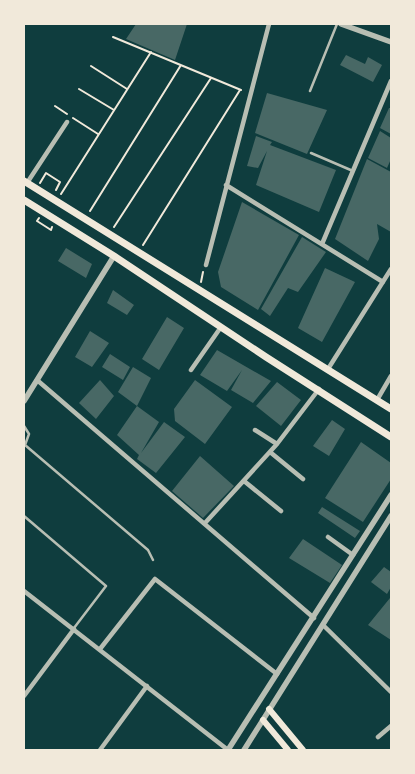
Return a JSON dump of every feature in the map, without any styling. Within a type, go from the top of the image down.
[{"type":"main road","points":[[25,182],[84,220],[199,288],[391,409]]},
{"type":"main road","points":[[24,200],[114,256],[391,437]]},
{"type":"main road","points":[[269,710],[303,750]]},
{"type":"main road","points":[[263,720],[288,750]]},
{"type":"street","points":[[206,265],[268,24]]},
{"type":"street","points":[[341,24],[391,42]]},
{"type":"street","points":[[322,244],[391,81]]},
{"type":"street","points":[[25,182],[67,122]]},
{"type":"street","points":[[226,185],[383,282]]},
{"type":"street","points":[[24,402],[114,256]]},
{"type":"street","points":[[328,369],[391,269]]},
{"type":"street","points":[[191,370],[221,327]]},
{"type":"street","points":[[377,400],[391,376]]},
{"type":"street","points":[[37,380],[314,618]]},
{"type":"street","points":[[205,523],[278,444],[319,389]]},
{"type":"street","points":[[255,430],[278,444]]},
{"type":"street","points":[[270,452],[303,479]]},
{"type":"street","points":[[244,481],[281,511]]},
{"type":"street","points":[[24,591],[228,750],[314,618],[391,494]]},
{"type":"street","points":[[244,750],[391,516]]},
{"type":"street","points":[[328,537],[353,555]]},
{"type":"street","points":[[100,649],[155,579],[277,674]]},
{"type":"street","points":[[323,625],[391,692]]},
{"type":"street","points":[[24,696],[74,629]]},
{"type":"street","points":[[100,750],[147,686]]},
{"type":"street","points":[[378,737],[391,726]]},
{"type":"lane","points":[[310,91],[337,24]]},
{"type":"lane","points":[[311,153],[353,171]]},
{"type":"lane","points":[[24,426],[29,434],[25,445],[142,545],[153,560]]},
{"type":"lane","points":[[24,516],[106,586],[74,629]]},
{"type":"path","points":[[113,37],[250,94]]},
{"type":"path","points":[[57,201],[151,52]]},
{"type":"path","points":[[84,220],[182,65]]},
{"type":"path","points":[[91,66],[127,90]]},
{"type":"path","points":[[109,235],[211,78]]},
{"type":"path","points":[[79,89],[114,110]]},
{"type":"path","points":[[138,252],[240,90]]},
{"type":"path","points":[[55,106],[98,134]]},
{"type":"path","points":[[46,173],[60,182]]},
{"type":"path","points":[[37,221],[50,230]]},
{"type":"path","points":[[199,288],[206,265]]},
{"type":"building","points":[[136,24],[187,24],[175,60],[126,39]]},
{"type":"building","points":[[346,55],[365,64],[368,57],[382,65],[373,82],[340,65]]},
{"type":"building","points":[[267,93],[327,110],[307,154],[255,133]]},
{"type":"building","points":[[389,108],[391,108],[391,134],[380,128]]},
{"type":"building","points":[[380,131],[391,138],[391,159],[387,168],[368,158]]},
{"type":"building","points":[[256,136],[272,142],[270,145],[336,170],[319,212],[256,185],[267,151],[258,168],[247,166]]},
{"type":"building","points":[[367,159],[391,172],[391,232],[377,224],[379,239],[368,261],[335,239]]},
{"type":"building","points":[[242,202],[299,235],[258,310],[221,287],[218,272]]},
{"type":"building","points":[[302,237],[326,252],[298,292],[288,288],[270,316],[261,309]]},
{"type":"building","points":[[66,248],[92,264],[86,278],[58,261]]},
{"type":"building","points":[[325,268],[355,282],[322,342],[298,328]]},
{"type":"building","points":[[113,290],[134,305],[127,315],[107,303]]},
{"type":"building","points":[[167,317],[184,328],[159,370],[142,359]]},
{"type":"building","points":[[90,331],[109,343],[92,367],[75,357]]},
{"type":"building","points":[[217,350],[271,381],[253,403],[231,390],[242,370],[227,391],[200,375]]},
{"type":"building","points":[[110,354],[130,367],[123,380],[102,367]]},
{"type":"building","points":[[133,367],[151,378],[137,406],[118,392]]},
{"type":"building","points":[[100,380],[114,396],[96,419],[79,403]]},
{"type":"building","points":[[195,380],[232,407],[205,444],[175,421],[174,409]]},
{"type":"building","points":[[277,382],[301,400],[281,426],[256,406]]},
{"type":"building","points":[[137,406],[159,422],[141,453],[164,422],[185,437],[156,473],[137,459],[139,455],[117,435]]},
{"type":"building","points":[[332,420],[345,429],[329,456],[313,446]]},
{"type":"building","points":[[361,442],[391,463],[391,479],[363,522],[325,498]]},
{"type":"building","points":[[200,456],[234,486],[203,518],[172,491]]},
{"type":"building","points":[[322,507],[360,531],[355,538],[318,513]]},
{"type":"building","points":[[303,539],[342,565],[330,583],[289,558]]},
{"type":"building","points":[[384,567],[391,572],[391,587],[387,594],[371,582]]},
{"type":"building","points":[[391,599],[391,640],[368,625]]}]
